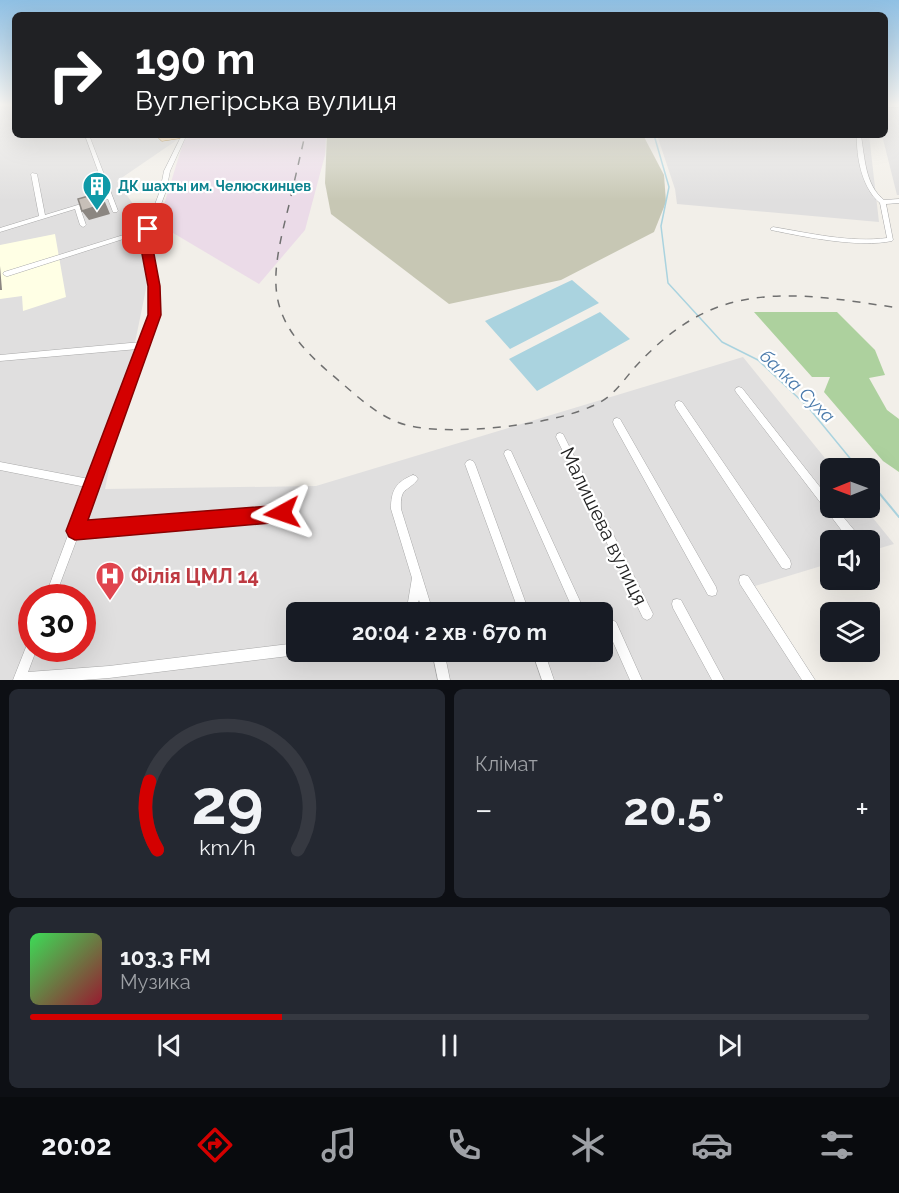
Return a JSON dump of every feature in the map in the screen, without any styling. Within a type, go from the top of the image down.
[{"type":"street","points":[[88,138],[115,211]]},
{"type":"street","points":[[55,584],[145,345],[156,302],[145,238],[163,191],[167,171],[185,138]]},
{"type":"street","points":[[858,138],[869,187],[876,198],[883,202],[899,201]]},
{"type":"street","points":[[34,174],[42,216]]},
{"type":"street","points":[[0,230],[110,197]]},
{"type":"street","points":[[773,229],[882,242],[890,240],[883,202]]},
{"type":"street","points":[[77,207],[83,225]]},
{"type":"street","points":[[6,274],[148,229]]},
{"type":"street","points":[[0,358],[145,345]]},
{"type":"street","points":[[739,390],[847,530]]},
{"type":"street","points":[[680,405],[786,564]]},
{"type":"street","points":[[617,422],[712,591]]},
{"type":"street","name":"Малишева вулиця","points":[[560,437],[647,614]]},
{"type":"street","points":[[508,454],[575,602]]},
{"type":"street","points":[[470,464],[520,602]]},
{"type":"street","points":[[0,466],[93,484]]},
{"type":"street","points":[[412,479],[401,484],[395,495],[396,509],[424,602]]},
{"type":"street","points":[[75,531],[282,513]]},
{"type":"street","points":[[413,602],[416,579]]},
{"type":"street","points":[[744,579],[809,680]]},
{"type":"street","points":[[677,604],[718,680]]},
{"type":"street","points":[[613,628],[636,680]]},
{"type":"street","points":[[26,662],[19,679],[109,672],[286,650]]},
{"type":"street","points":[[440,662],[444,680]]},
{"type":"street","points":[[542,662],[548,680]]},
{"type":"shaded area","points":[[0,137],[183,138],[117,181],[140,214],[147,284],[105,489],[316,486],[743,357],[825,458],[820,458],[820,518],[873,518],[894,544],[880,548],[880,530],[820,530],[820,566],[755,586],[815,680],[0,680]]},
{"type":"shaded area","points":[[888,137],[899,137],[899,195],[897,195],[883,138]]},
{"type":"shaded area","points":[[188,138],[326,138],[325,155],[305,230],[259,284],[158,224],[184,140]]},
{"type":"shaded area","points":[[327,138],[645,138],[664,175],[666,202],[654,232],[561,280],[449,304],[331,214],[325,183]]},
{"type":"shaded area","points":[[658,138],[869,138],[879,222],[677,204],[675,189]]},
{"type":"shaded area","points":[[55,234],[66,297],[23,311],[22,296],[0,299],[0,245]]},
{"type":"green space","points":[[754,312],[837,312],[875,350],[885,375],[869,378],[887,410],[899,419],[899,472],[883,461],[824,392],[830,377],[812,377]]},
{"type":"water","points":[[572,280],[599,303],[510,349],[485,321]]},
{"type":"water","points":[[600,312],[630,339],[537,391],[509,359]]},
{"type":"building","points":[[99,193],[104,204],[82,211],[78,199]]},
{"type":"waterway","name":"балка Суха","points":[[655,138],[669,187],[661,226],[668,283],[722,342],[758,360],[808,407],[850,458]]},
{"type":"waterway","name":"балка Суха","points":[[880,494],[899,517]]},
{"type":"railway","points":[[291,196],[304,138]]},
{"type":"railway","points":[[289,205],[282,233],[276,278],[277,298],[293,335],[309,354],[357,396],[385,416],[406,425],[451,430],[480,429],[540,421],[591,407],[608,397],[645,356],[687,322],[724,305],[745,300],[767,297],[811,297],[899,308]]},
{"type":"place","name":"ДК шахты им. Челюскинцев","points":[[97,212]]},
{"type":"place","name":"Філія ЦМЛ 14","points":[[110,602]]},
{"type":"route","points":[[148,229],[145,238],[156,302],[154,315],[145,345],[75,531],[282,513]]}]
